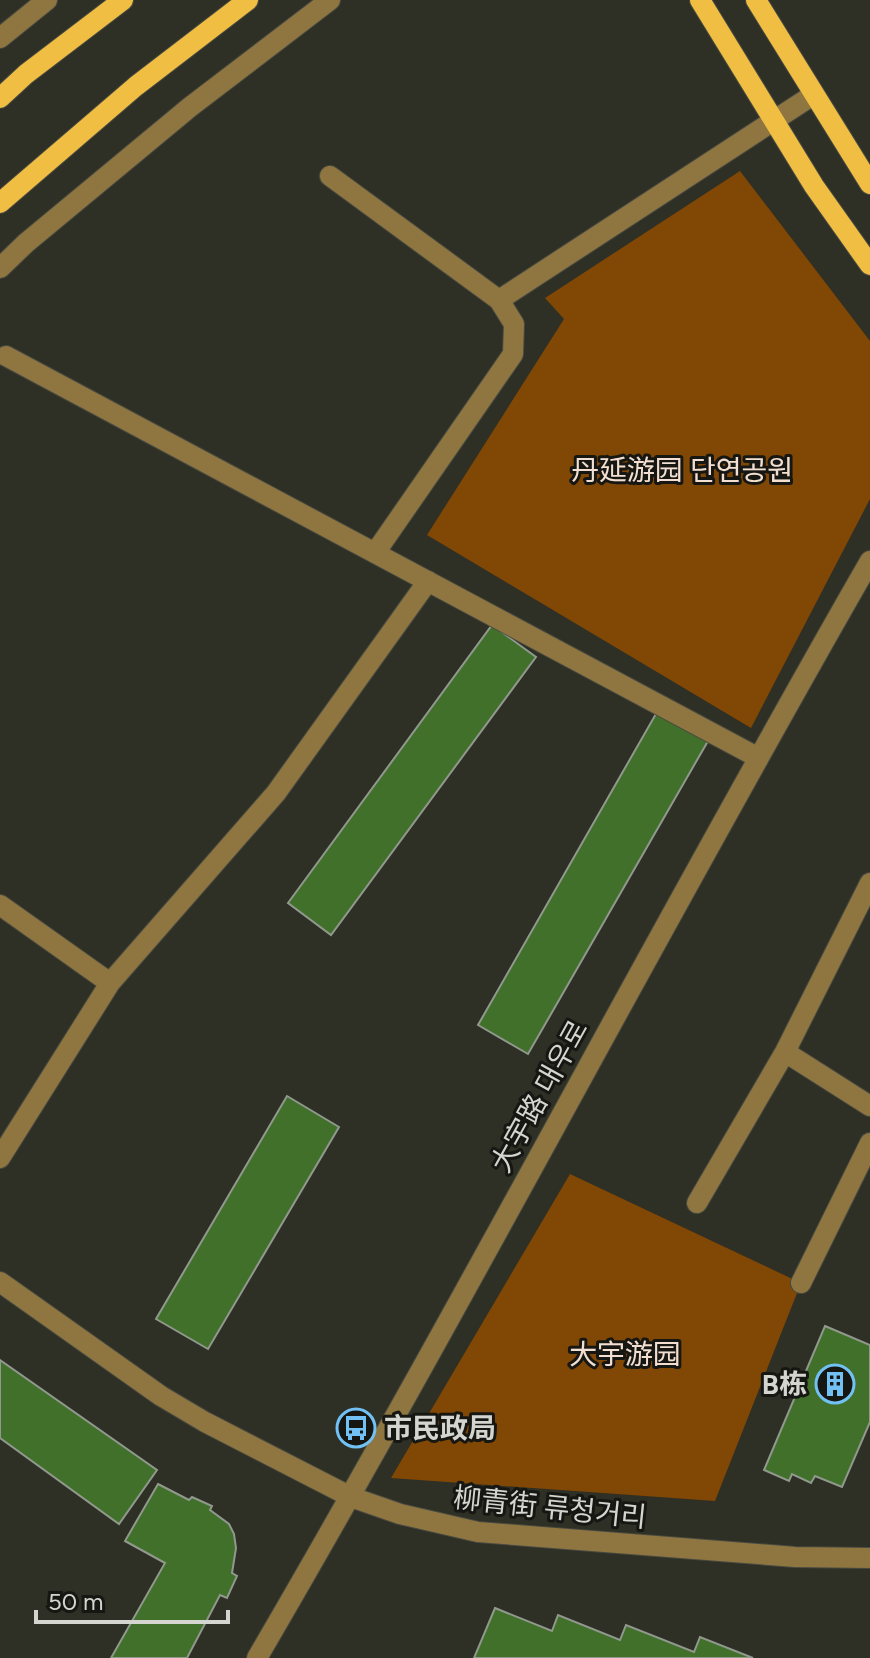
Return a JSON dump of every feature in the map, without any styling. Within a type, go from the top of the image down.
[{"type":"main road","points":[[0,203],[136,86],[248,0]]},
{"type":"main road","points":[[700,0],[814,186],[870,265]]},
{"type":"main road","points":[[756,0],[870,184]]},
{"type":"main road","points":[[0,98],[116,2]]},
{"type":"street","points":[[0,38],[47,0]]},
{"type":"street","points":[[0,268],[190,107],[330,0]]},
{"type":"street","points":[[499,300],[813,95]]},
{"type":"street","points":[[330,176],[499,300],[514,324],[513,354],[375,553]]},
{"type":"street","points":[[6,356],[757,757]]},
{"type":"street","name":"大宇路 대우로","points":[[257,1658],[351,1497],[757,757],[870,561]]},
{"type":"street","points":[[0,1158],[110,983],[276,793],[428,581]]},
{"type":"street","points":[[697,1203],[785,1052],[870,883]]},
{"type":"street","points":[[0,905],[110,983]]},
{"type":"street","points":[[785,1052],[870,1106]]},
{"type":"street","points":[[801,1283],[870,1143]]},
{"type":"street","name":"柳青街 류청거리","points":[[0,1282],[161,1396],[244,1443],[351,1497],[400,1514],[478,1532],[795,1557],[870,1558]]},
{"type":"green space","name":"丹延游园 단연공원","points":[[740,171],[870,341],[870,499],[751,728],[427,535],[564,319],[545,298]]},
{"type":"green space","name":"大宇游园","points":[[570,1174],[801,1283],[715,1501],[391,1478]]},
{"type":"building","points":[[492,625],[536,657],[331,935],[288,903]]},
{"type":"building","points":[[657,712],[708,741],[528,1054],[478,1025]]},
{"type":"building","points":[[287,1096],[339,1127],[208,1349],[156,1319]]},
{"type":"building","name":"B栋","points":[[825,1326],[870,1345],[870,1422],[842,1487],[815,1476],[811,1483],[792,1474],[789,1481],[764,1470]]},
{"type":"building","points":[[0,1360],[157,1470],[119,1524],[0,1438]]},
{"type":"building","points":[[158,1484],[189,1500],[192,1497],[212,1506],[210,1510],[229,1524],[236,1548],[232,1573],[237,1576],[227,1598],[220,1595],[187,1658],[111,1658],[165,1563],[125,1541]]},
{"type":"building","points":[[495,1608],[552,1631],[558,1615],[620,1640],[626,1625],[694,1652],[700,1637],[753,1658],[474,1658]]},
{"type":"place","name":"B栋","points":[[835,1384]]},
{"type":"place","name":"市民政局","points":[[356,1428]]}]
